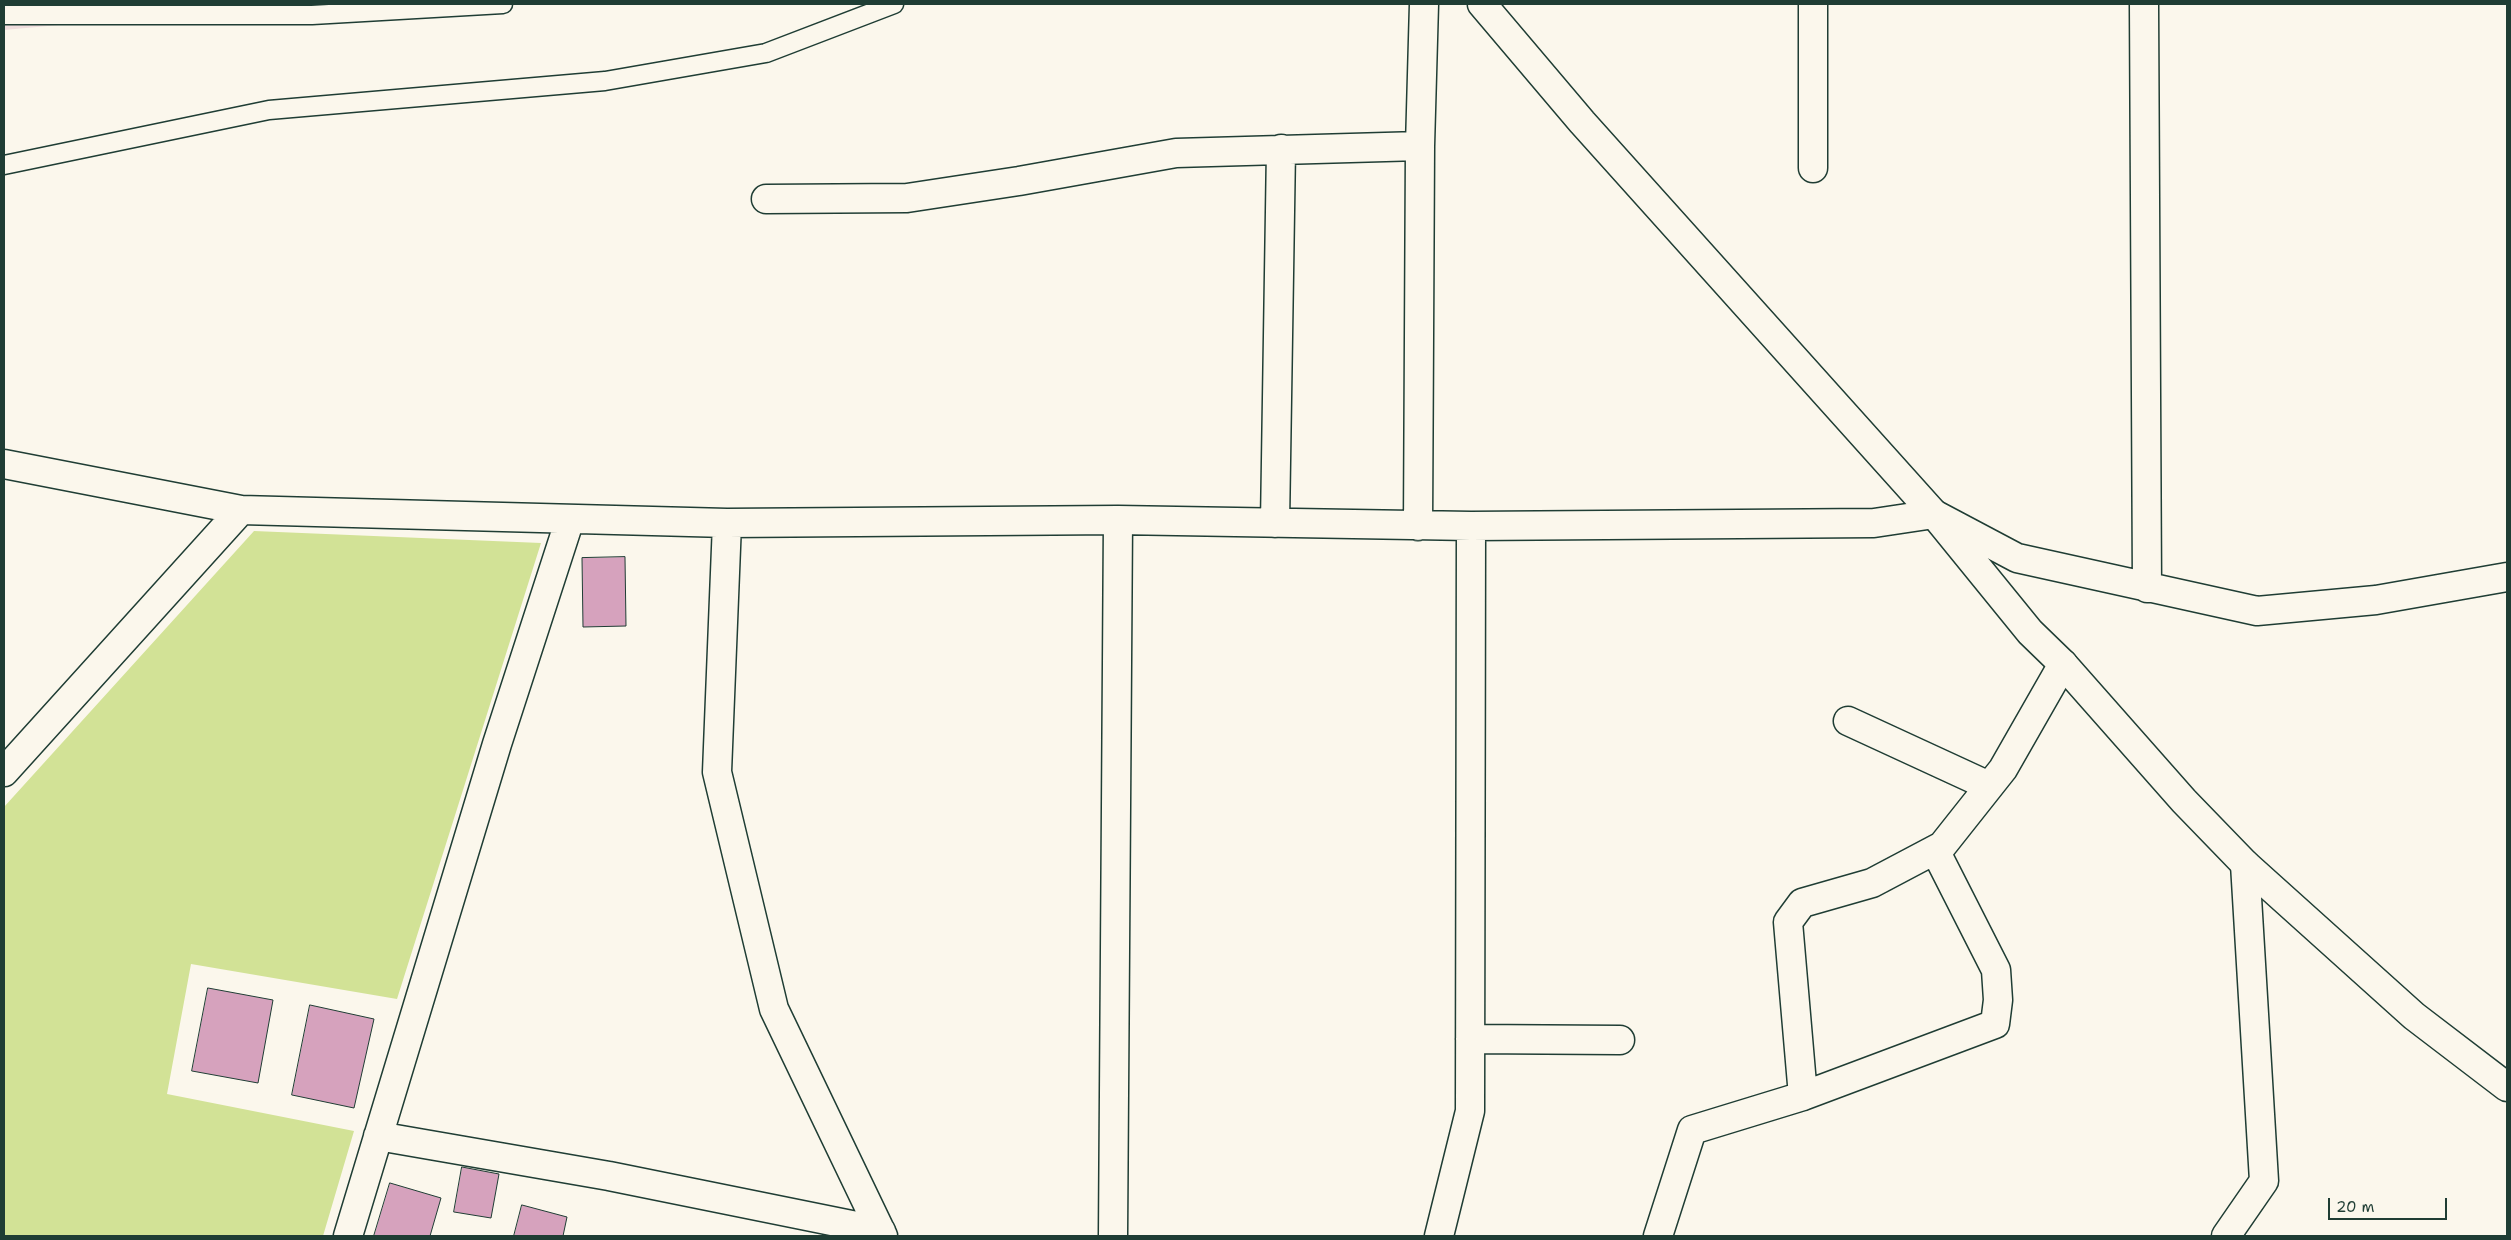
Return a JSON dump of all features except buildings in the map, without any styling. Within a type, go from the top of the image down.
[{"type":"street","points":[[1418,526],[1420,146],[1424,4]]},
{"type":"street","points":[[1482,4],[1582,122],[1934,514],[2030,632],[2063,664],[2184,801],[2245,864],[2414,1016],[2507,1087]]},
{"type":"street","points":[[1812,4],[1813,168]]},
{"type":"street","points":[[2144,4],[2147,588]]},
{"type":"street","points":[[766,199],[907,198],[1019,181],[1176,153],[1420,146]]},
{"type":"street","points":[[1275,523],[1280,149]]},
{"type":"street","points":[[4,464],[241,510],[570,519],[727,523],[1118,520],[1471,526],[1874,523],[1934,514],[2017,558],[2257,611],[2376,600],[2507,576]]},
{"type":"street","points":[[4,772],[241,510]]},
{"type":"street","points":[[348,1236],[494,754],[570,519]]},
{"type":"street","points":[[1113,1236],[1118,520]]},
{"type":"street","points":[[727,523],[717,772],[774,1009],[882,1234]]},
{"type":"street","points":[[1439,1236],[1470,1111],[1471,526]]},
{"type":"street","points":[[1803,1096],[1788,922],[1802,903],[1872,883],[1942,846],[2003,769],[2063,664]]},
{"type":"street","points":[[1848,721],[1989,786]]},
{"type":"street","points":[[1658,1236],[1692,1130],[1803,1096],[1995,1024],[1998,1000],[1996,970],[1935,850]]},
{"type":"street","points":[[2226,1236],[2264,1181],[2245,864]]},
{"type":"street","points":[[1470,1039],[1620,1040]]},
{"type":"street","points":[[378,1136],[609,1176],[882,1234]]},
{"type":"lane","points":[[4,15],[312,14],[503,4]]},
{"type":"lane","points":[[4,165],[268,110],[605,81],[766,53],[894,4]]},
{"type":"shaded area","points":[[4,4],[289,4],[4,30]]},
{"type":"green space","points":[[254,531],[541,543],[397,999],[191,964],[167,1094],[354,1131],[323,1236],[4,1236],[4,807]]}]
